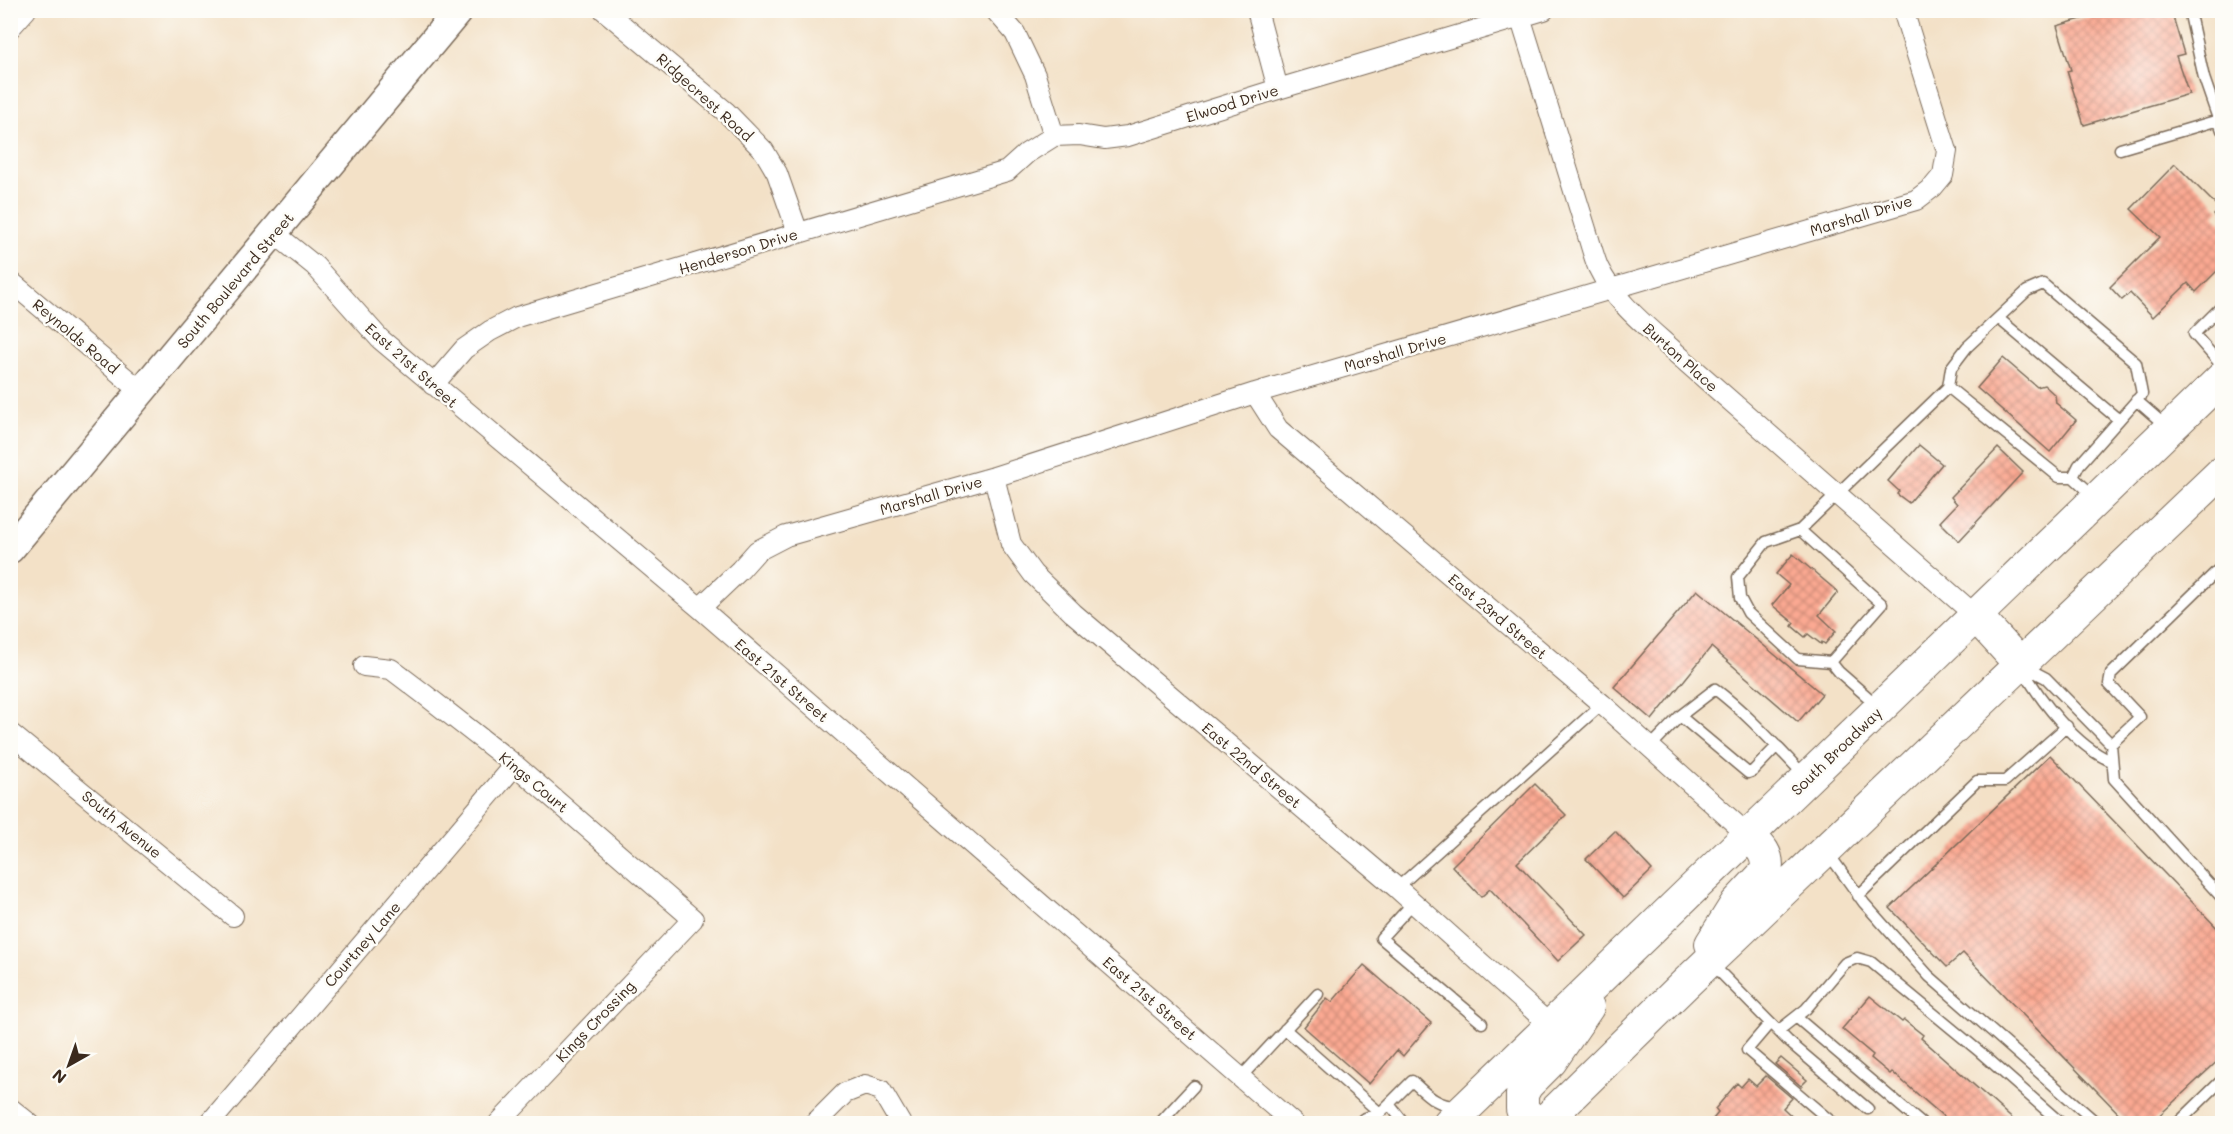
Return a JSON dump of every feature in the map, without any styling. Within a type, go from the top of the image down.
[{"type":"main road","name":"South Boulevard Street","points":[[10,549],[459,10]]},
{"type":"main road","name":"South Broadway","points":[[1458,1114],[2223,378]]},
{"type":"main road","points":[[1542,1124],[1684,985],[2220,478]]},
{"type":"main road","points":[[1976,616],[2021,665]]},
{"type":"main road","points":[[1684,985],[1736,904],[1766,872],[1766,857],[1762,848],[1748,835]]},
{"type":"main road","points":[[1536,1124],[1522,1109],[1522,1094],[1527,1085],[1551,1061],[1626,952]]},
{"type":"street","points":[[10,28],[27,10]]},
{"type":"street","name":"Ridgecrest Road","points":[[604,10],[726,112],[764,151],[777,173],[798,233]]},
{"type":"street","points":[[995,10],[1015,33],[1035,75],[1054,136]]},
{"type":"street","points":[[1257,10],[1278,89]]},
{"type":"street","name":"Elwood Drive","points":[[1054,136],[1079,135],[1104,140],[1128,136],[1519,14],[1544,10]]},
{"type":"street","name":"Marshall Drive","points":[[700,608],[740,570],[757,550],[786,536],[994,477],[1254,393],[1916,200],[1943,175],[1947,151],[1903,10]]},
{"type":"street","name":"Burton Place","points":[[1519,14],[1598,267],[1610,288],[1634,315],[1976,616]]},
{"type":"street","name":"Henderson Drive","points":[[433,385],[464,349],[490,331],[517,317],[1007,171],[1027,153],[1054,136]]},
{"type":"street","name":"East 21st Street","points":[[274,233],[315,266],[380,339],[700,608],[1294,1124]]},
{"type":"street","name":"Reynolds Road","points":[[10,281],[142,392]]},
{"type":"street","name":"East 23rd Street","points":[[1254,393],[1278,429],[1602,704],[1748,835]]},
{"type":"street","name":"East 22nd Street","points":[[994,477],[1011,544],[1033,574],[1073,613],[1397,888],[1551,1025]]},
{"type":"street","name":"Kings Court","points":[[364,666],[391,669],[515,765],[693,919]]},
{"type":"street","name":"South Avenue","points":[[10,733],[233,916]]},
{"type":"street","name":"Courtney Lane","points":[[209,1124],[515,765]]},
{"type":"street","name":"Kings Crossing","points":[[498,1124],[693,919]]},
{"type":"street","points":[[814,1124],[845,1093],[865,1085],[881,1090],[901,1124]]},
{"type":"street","points":[[10,1108],[30,1124]]},
{"type":"lane","points":[[2120,149],[2221,123],[2204,78],[2189,10]]},
{"type":"lane","points":[[1880,708],[1839,672],[1831,662],[1798,659],[1748,614],[1740,598],[1738,577],[1766,542],[1800,530],[1948,387],[1952,366],[1967,347],[2027,291],[2044,284],[2136,363],[2142,393],[2079,465],[2073,477]]},
{"type":"lane","points":[[2223,306],[2194,334],[2223,366]]},
{"type":"lane","points":[[1998,318],[2119,420]]},
{"type":"lane","points":[[1948,387],[2057,476],[2073,477],[2096,499]]},
{"type":"lane","points":[[2136,400],[2169,429]]},
{"type":"lane","points":[[1800,530],[1882,604],[1831,662]]},
{"type":"lane","points":[[2111,744],[2140,717],[2109,684],[2111,674],[2223,566]]},
{"type":"lane","points":[[2021,665],[2034,690],[2067,726],[2097,755],[2112,761]]},
{"type":"lane","points":[[2021,665],[2046,678],[2111,744],[2114,779],[2223,898]]},
{"type":"lane","points":[[1650,747],[1680,716],[1715,689],[1777,746],[1807,778]]},
{"type":"lane","points":[[1397,888],[1602,704]]},
{"type":"lane","points":[[1680,716],[1748,773],[1753,771],[1777,746]]},
{"type":"lane","points":[[1858,896],[1977,781],[2005,781],[2067,726]]},
{"type":"lane","points":[[1826,850],[1858,896],[1929,976],[2098,1124]]},
{"type":"lane","points":[[1413,902],[1381,938],[1482,1023]]},
{"type":"lane","points":[[1778,1031],[1806,1009],[1845,963],[1857,958],[1871,962],[1971,1044],[2062,1124]]},
{"type":"lane","points":[[1709,962],[1778,1031],[1868,1109]]},
{"type":"lane","points":[[1241,1077],[1318,994]]},
{"type":"lane","points":[[1796,1017],[1922,1124]]},
{"type":"lane","points":[[1770,1023],[1747,1050],[1834,1124]]},
{"type":"lane","points":[[1285,1029],[1380,1113]]},
{"type":"lane","points":[[2177,1124],[2223,1080]]},
{"type":"lane","points":[[1358,1124],[1362,1119],[1380,1113],[1412,1081],[1436,1102],[1458,1114]]},
{"type":"lane","points":[[1159,1124],[1194,1086]]},
{"type":"lane","points":[[1389,1104],[1405,1124]]},
{"type":"building","points":[[2112,10],[2171,10],[2184,54],[2176,56],[2189,94],[2084,125],[2067,71],[2071,70],[2057,26]]},
{"type":"building","points":[[2175,164],[2220,209],[2214,215],[2223,224],[2223,265],[2196,292],[2188,283],[2153,317],[2130,293],[2122,300],[2110,287],[2160,237],[2131,209]]},
{"type":"building","points":[[2003,358],[2037,387],[2044,385],[2055,395],[2056,403],[2076,420],[2050,452],[1977,388]]},
{"type":"building","points":[[1919,445],[1942,464],[1909,503],[1897,494],[1899,491],[1888,481]]},
{"type":"building","points":[[1998,448],[2023,472],[1959,541],[1940,522],[1957,504],[1951,497]]},
{"type":"building","points":[[1793,554],[1838,592],[1819,615],[1836,631],[1825,644],[1822,642],[1821,644],[1808,634],[1805,637],[1792,626],[1794,623],[1772,605],[1789,585],[1776,574]]},
{"type":"building","points":[[1697,590],[1822,694],[1798,722],[1711,647],[1652,720],[1614,687]]},
{"type":"building","points":[[2050,755],[2223,934],[2223,1056],[2150,1124],[2129,1124],[1963,953],[1947,967],[1890,908]]},
{"type":"building","points":[[1535,784],[1566,815],[1517,863],[1586,935],[1558,961],[1490,889],[1481,897],[1452,866]]},
{"type":"building","points":[[1615,831],[1652,870],[1623,898],[1586,859]]},
{"type":"building","points":[[1364,965],[1431,1023],[1403,1056],[1397,1050],[1369,1084],[1304,1027],[1327,998],[1332,1002]]},
{"type":"building","points":[[1870,996],[1902,1022],[1904,1020],[1923,1035],[1921,1038],[2018,1124],[1952,1124],[1892,1072],[1890,1074],[1871,1058],[1873,1055],[1842,1029]]},
{"type":"building","points":[[1781,1058],[1807,1080],[1801,1086],[1775,1064]]},
{"type":"building","points":[[1766,1076],[1792,1098],[1783,1108],[1800,1124],[1709,1124],[1718,1113],[1715,1109],[1737,1083],[1741,1087],[1748,1079],[1756,1086]]}]
